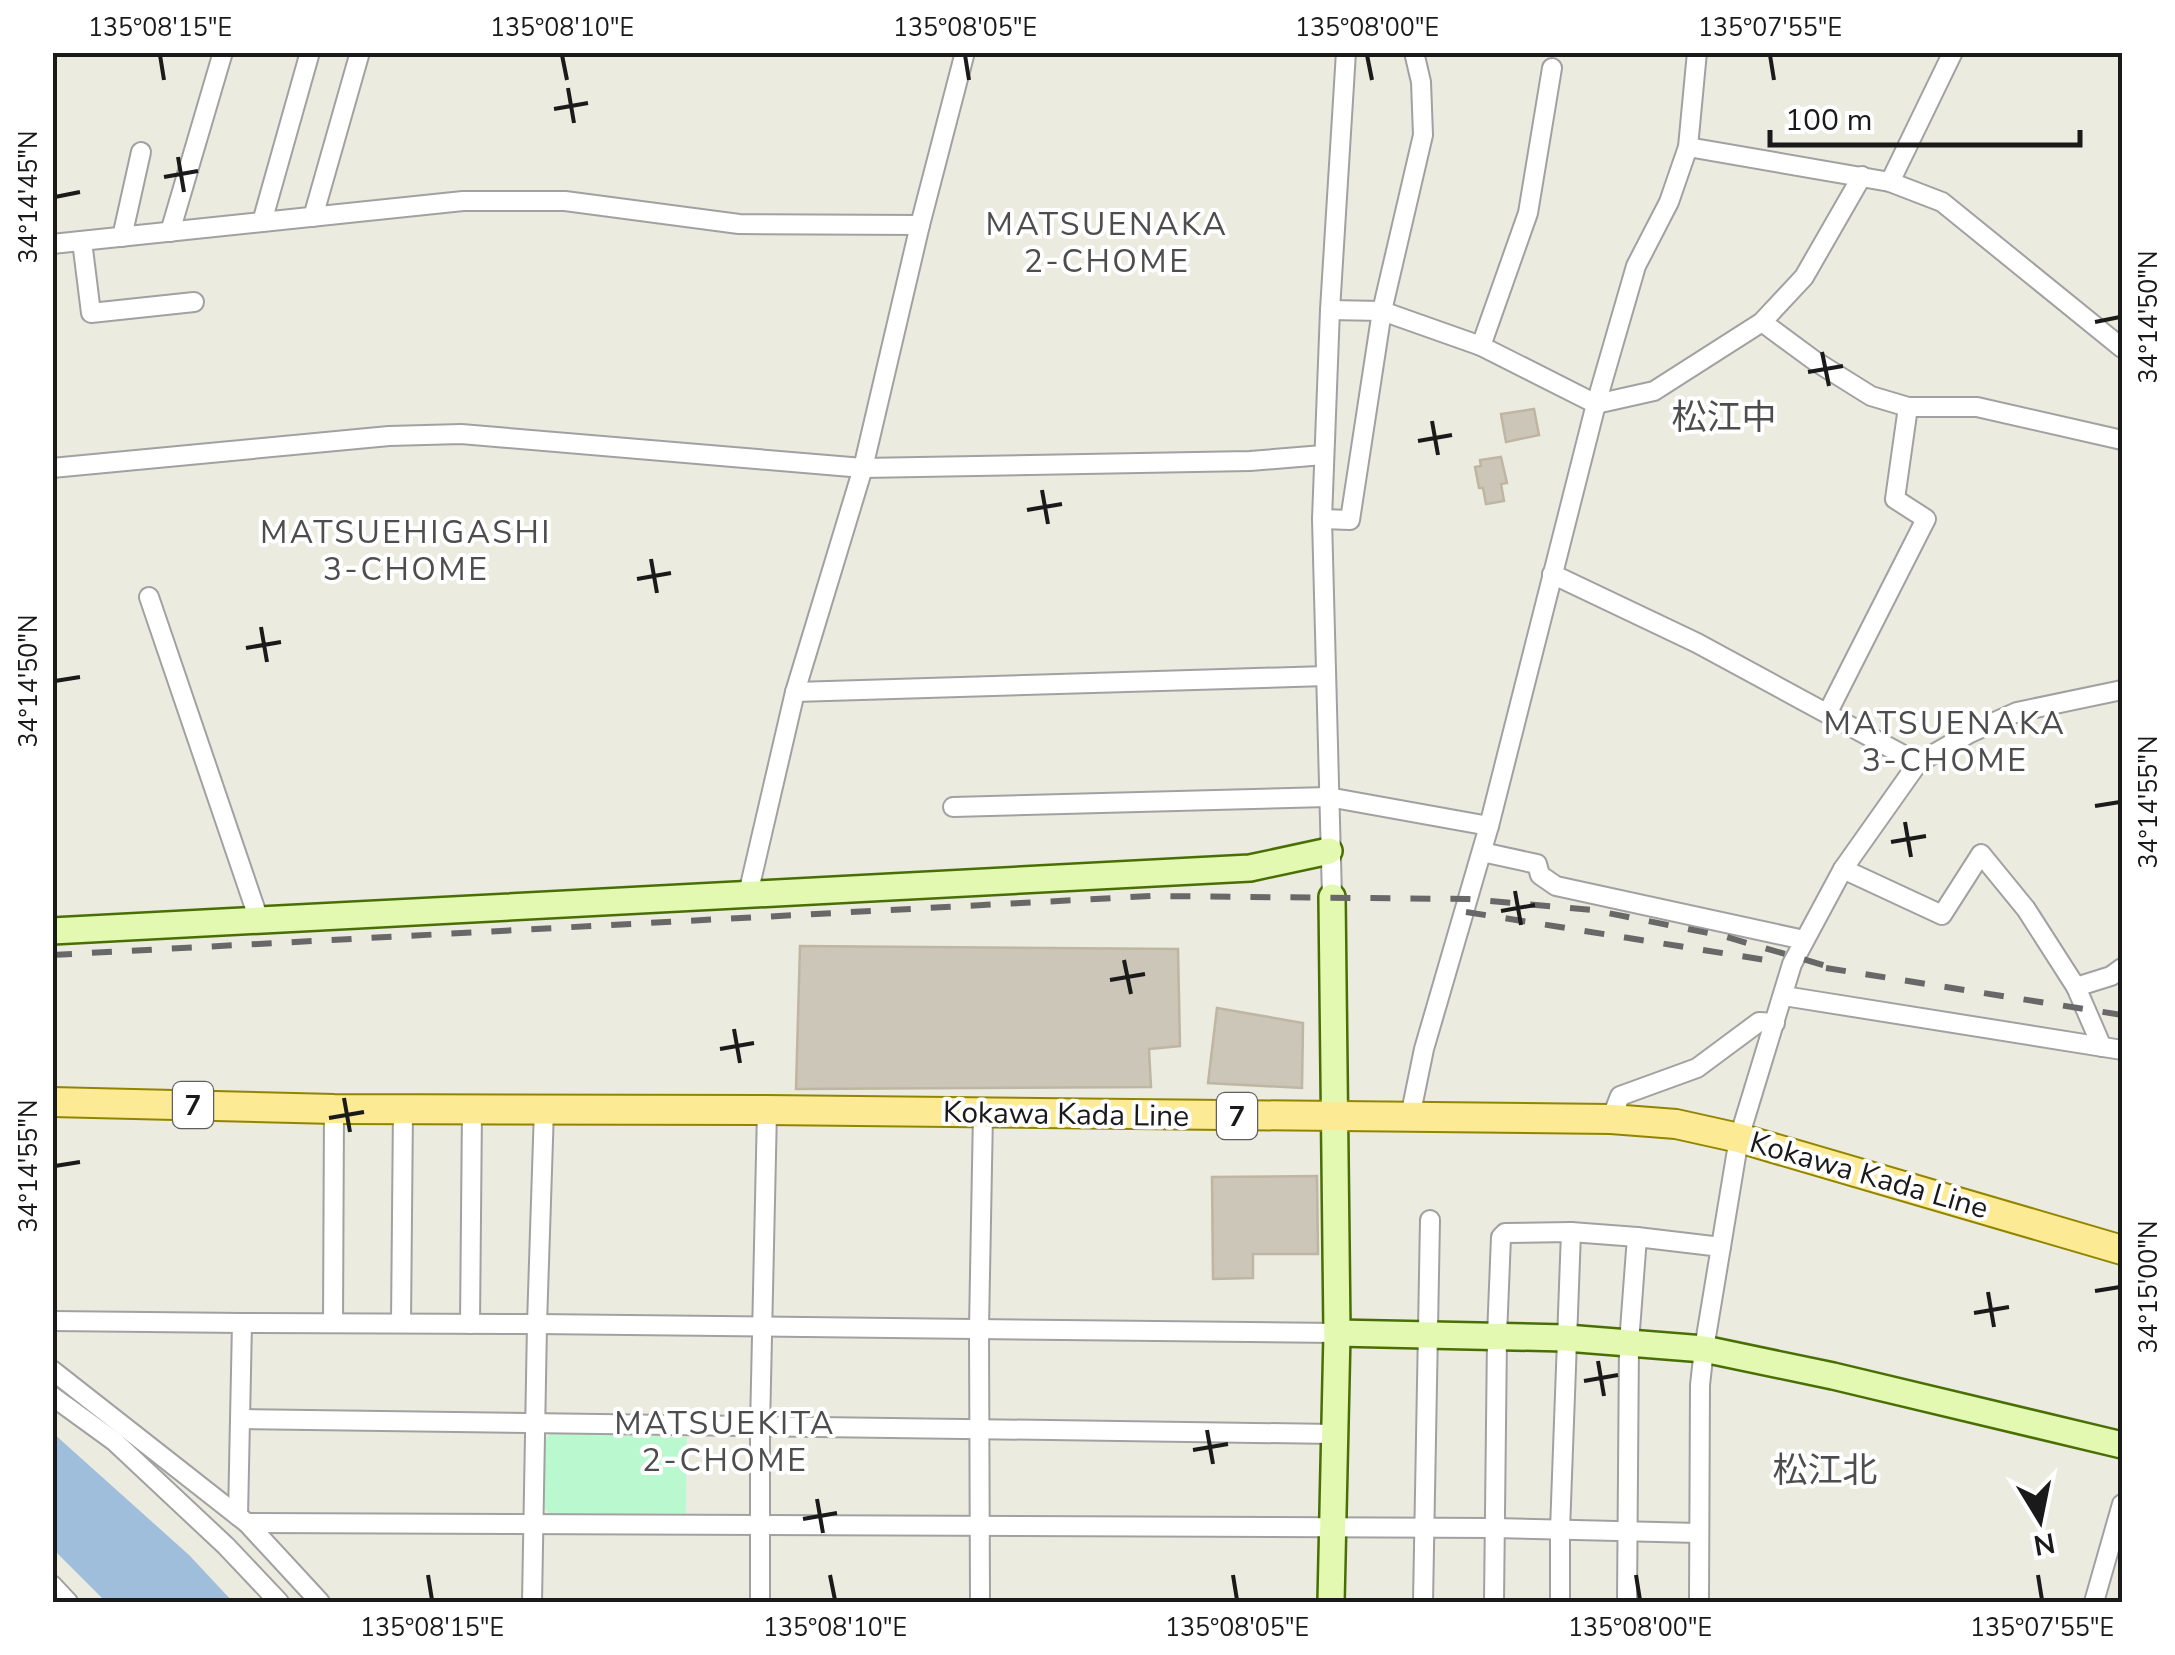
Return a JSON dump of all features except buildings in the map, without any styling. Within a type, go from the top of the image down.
[{"type":"main road","name":"Kokawa Kada Line","points":[[52,1102],[334,1109],[1611,1119],[1676,1124],[1739,1138],[2122,1250]]},
{"type":"street","points":[[170,232],[224,52]]},
{"type":"street","points":[[262,222],[310,52]]},
{"type":"street","points":[[313,217],[360,52]]},
{"type":"street","points":[[748,894],[795,692],[863,468],[964,52]]},
{"type":"street","points":[[1331,1602],[1337,1334],[1336,1116],[1322,519],[1346,52]]},
{"type":"street","points":[[1322,519],[1350,520],[1382,311],[1422,135],[1420,82],[1414,52]]},
{"type":"street","points":[[1410,1117],[1424,1048],[1489,826],[1596,404],[1636,266],[1669,202],[1688,146],[1697,52]]},
{"type":"street","points":[[1890,182],[1952,52]]},
{"type":"street","points":[[1481,346],[1528,212],[1552,68]]},
{"type":"street","points":[[1688,146],[1890,182],[1942,202],[2122,348]]},
{"type":"street","points":[[122,237],[141,152]]},
{"type":"street","points":[[1330,310],[1382,311],[1481,346],[1596,404],[1654,391],[1762,322],[1804,277],[1862,176]]},
{"type":"street","points":[[52,244],[462,201],[565,201],[739,224],[920,225]]},
{"type":"street","points":[[82,241],[91,313],[194,302]]},
{"type":"street","points":[[1762,322],[1814,361],[1872,396],[1908,407],[1977,407],[2122,440]]},
{"type":"street","points":[[1828,712],[1926,519],[1895,498],[1908,407]]},
{"type":"street","points":[[52,468],[389,436],[461,434],[863,468],[1250,461],[1323,455]]},
{"type":"street","points":[[1552,574],[1696,643],[1918,763]]},
{"type":"street","points":[[149,597],[258,920]]},
{"type":"street","points":[[795,692],[1326,676]]},
{"type":"street","points":[[1699,1602],[1700,1385],[1704,1349],[1739,1138],[1792,964],[1843,869],[1918,763],[2017,712],[2122,690]]},
{"type":"street","points":[[953,808],[1328,797],[1489,826]]},
{"type":"street","points":[[52,931],[1250,868],[1329,852]]},
{"type":"street","points":[[1482,852],[1537,864],[1540,875],[1556,886],[1804,940]]},
{"type":"street","points":[[1843,869],[1942,916],[1981,854],[2026,909],[2076,987],[2102,1047]]},
{"type":"street","points":[[2076,987],[2111,976],[2122,968]]},
{"type":"street","points":[[1784,996],[2122,1050]]},
{"type":"street","points":[[1611,1119],[1620,1096],[1697,1068],[1759,1022],[1775,1023]]},
{"type":"street","points":[[401,1323],[403,1108]]},
{"type":"street","points":[[333,1323],[334,1109]]},
{"type":"street","points":[[470,1324],[472,1109]]},
{"type":"street","points":[[532,1602],[544,1109]]},
{"type":"street","points":[[760,1602],[767,1110]]},
{"type":"street","points":[[980,1602],[980,1191],[984,1113]]},
{"type":"street","points":[[1424,1602],[1430,1220]]},
{"type":"street","points":[[1494,1602],[1501,1237],[1571,1232],[1721,1246]]},
{"type":"street","points":[[1560,1602],[1571,1232]]},
{"type":"street","points":[[1626,1602],[1629,1343],[1636,1237]]},
{"type":"street","points":[[52,1321],[979,1328],[1566,1338],[1704,1349],[2122,1445]]},
{"type":"street","points":[[242,1323],[243,1519]]},
{"type":"street","points":[[52,1370],[243,1519],[320,1602]]},
{"type":"street","points":[[52,1396],[114,1440],[279,1602]]},
{"type":"street","points":[[242,1419],[1335,1434]]},
{"type":"street","points":[[2094,1602],[2122,1504]]},
{"type":"street","points":[[243,1519],[1699,1532]]},
{"type":"street","points":[[52,1585],[68,1602]]},
{"type":"green space","points":[[550,1434],[687,1437],[686,1513],[550,1514],[545,1509],[545,1439]]},
{"type":"water","points":[[53,1433],[189,1555],[233,1602],[106,1602],[53,1549]]},
{"type":"railway","points":[[52,955],[1151,896],[1468,899],[1593,910],[1723,936],[1837,969]]},
{"type":"railway","points":[[1466,912],[1772,961]]},
{"type":"railway","points":[[1826,968],[2122,1015]]},
{"type":"district","name":"MATSUENAKA 2-CHOME","points":[[1107,242]]},
{"type":"district","name":"松江中","points":[[1724,417]]},
{"type":"district","name":"MATSUEHIGASHI 3-CHOME","points":[[406,550]]},
{"type":"district","name":"MATSUENAKA 3-CHOME","points":[[1945,742]]},
{"type":"district","name":"MATSUEKITA 2-CHOME","points":[[725,1442]]},
{"type":"district","name":"松江北","points":[[1825,1470]]}]
